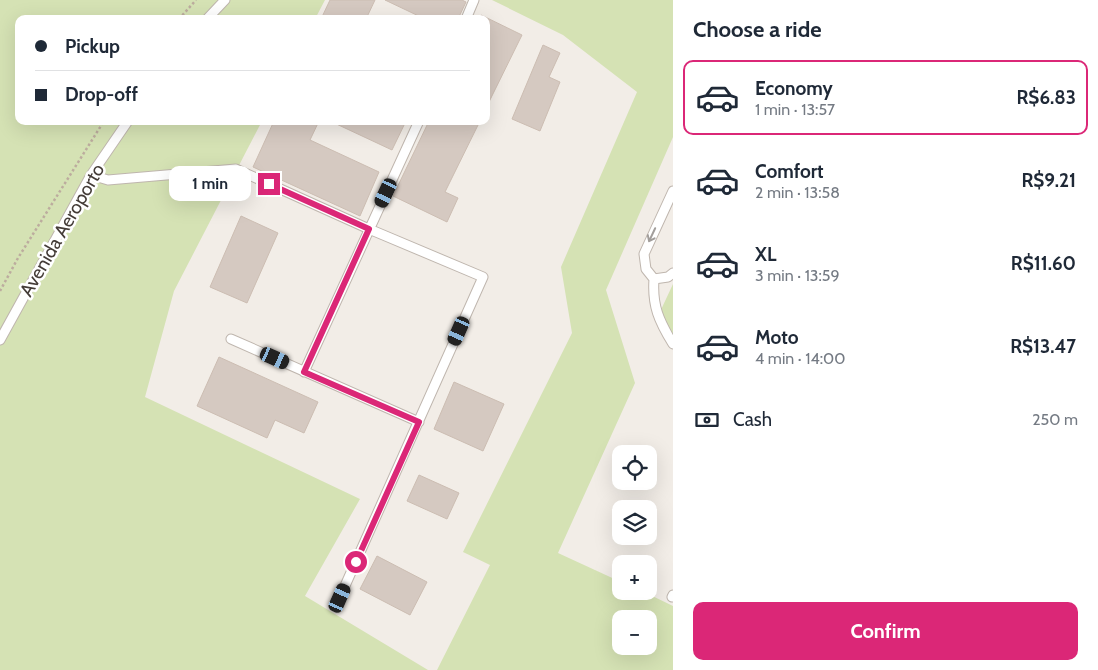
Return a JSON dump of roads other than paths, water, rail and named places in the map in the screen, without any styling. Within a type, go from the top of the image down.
[{"type":"lane","points":[[211,15],[225,0]]},
{"type":"lane","points":[[468,15],[474,0]]},
{"type":"lane","name":"Avenida Aeroporto","points":[[0,340],[91,175],[125,125]]},
{"type":"lane","points":[[304,372],[417,125]]},
{"type":"lane","points":[[91,175],[108,180],[236,169],[369,229],[483,277],[340,598]]},
{"type":"lane","points":[[673,191],[644,254],[646,269],[654,279],[653,296],[657,315],[673,344]]},
{"type":"lane","points":[[654,279],[668,277],[673,273]]},
{"type":"lane","points":[[231,338],[419,422]]}]
